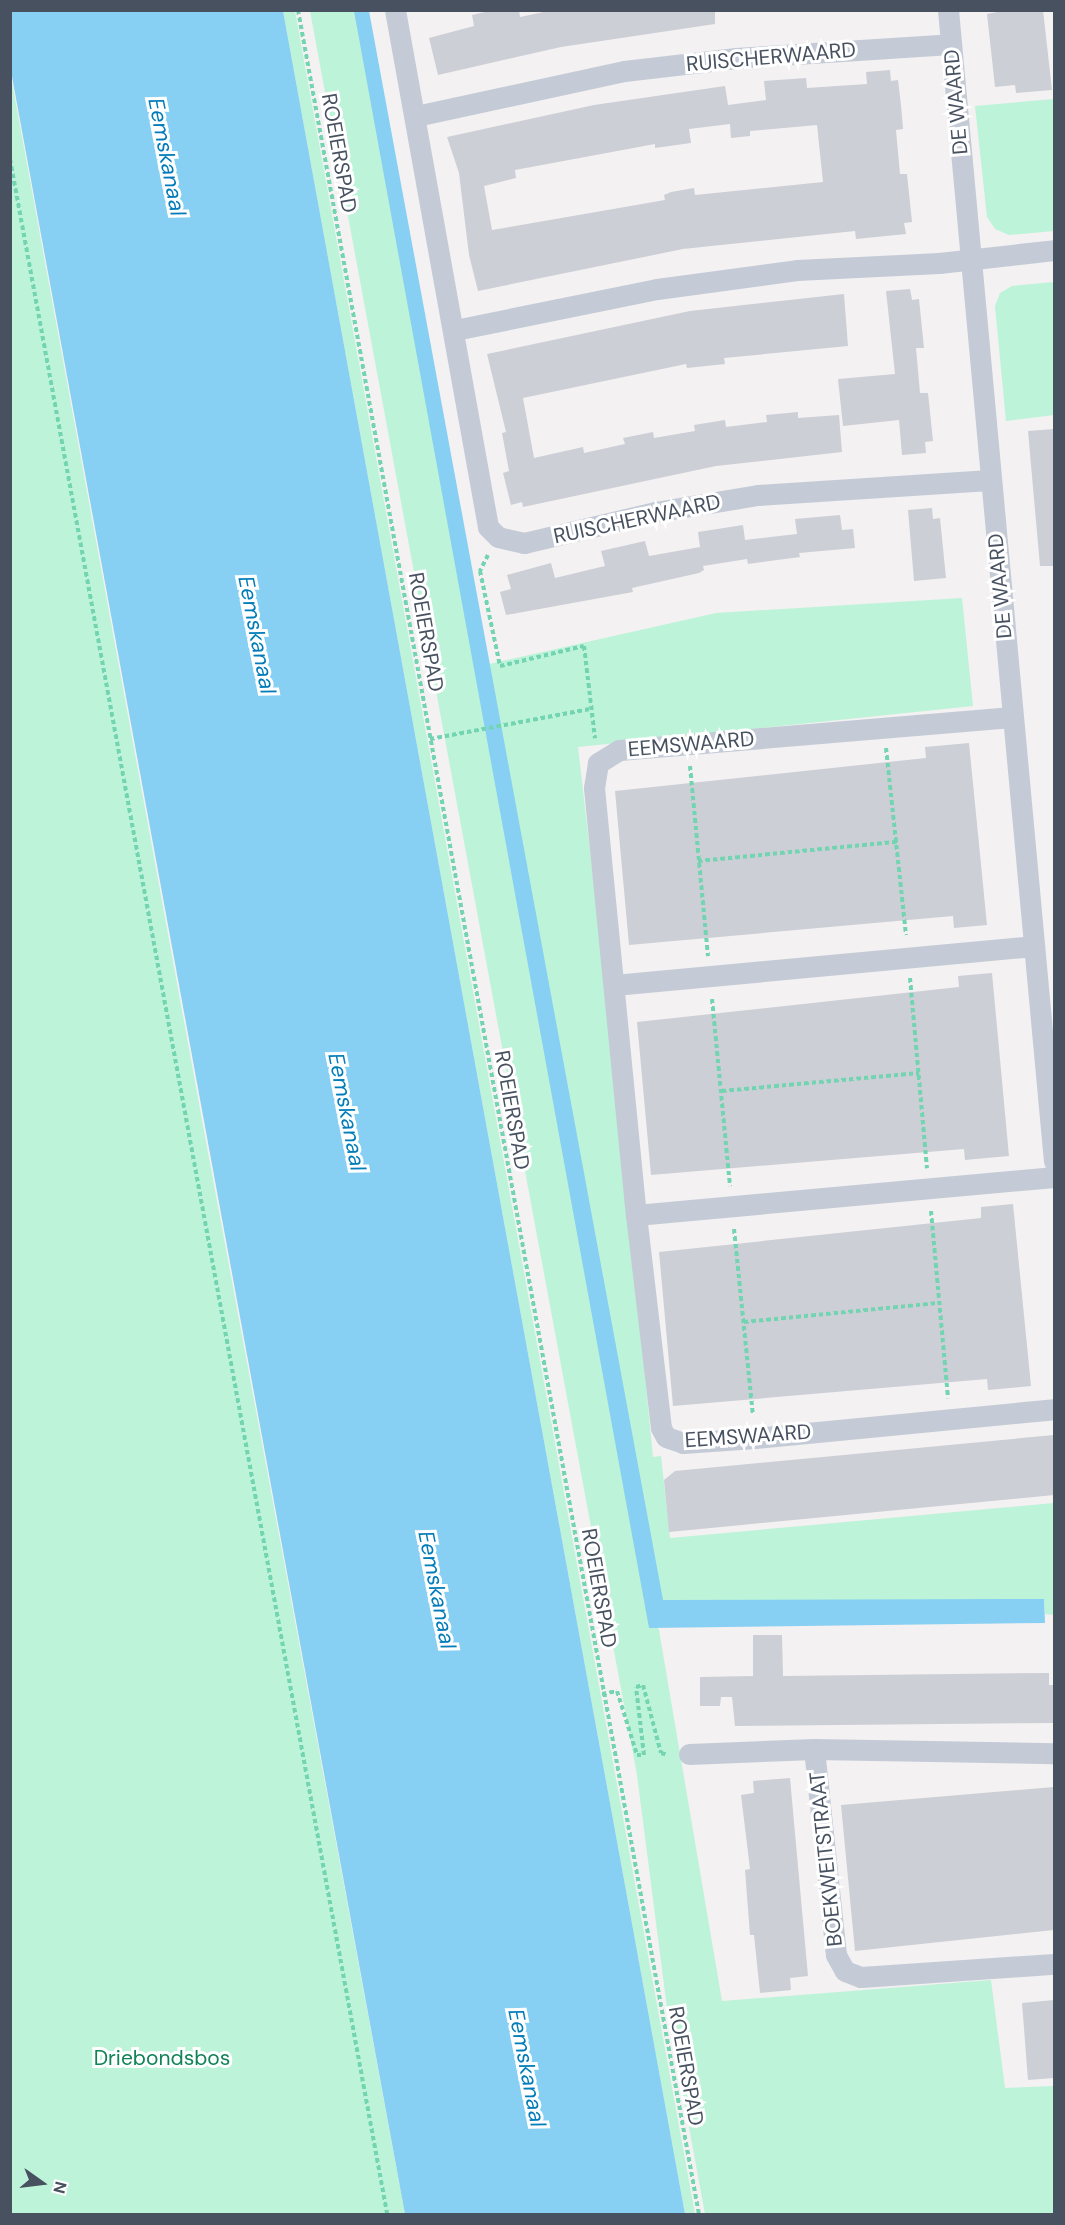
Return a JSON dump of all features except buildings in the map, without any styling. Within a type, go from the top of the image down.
[{"type":"street","points":[[395,10],[489,526],[498,537]]},
{"type":"street","name":"DE WAARD","points":[[948,10],[1054,1161]]},
{"type":"street","name":"RUISCHERWAARD","points":[[416,116],[624,71],[736,57],[951,44]]},
{"type":"street","points":[[455,330],[657,289],[797,270],[971,259],[1054,250]]},
{"type":"street","name":"RUISCHERWAARD","points":[[498,537],[524,543],[655,512],[758,495],[990,480]]},
{"type":"street","name":"EEMSWAARD","points":[[1012,717],[619,750],[598,763],[594,788],[636,1215],[661,1428],[666,1437],[683,1443],[755,1438],[1054,1409]]},
{"type":"street","points":[[614,985],[1034,946]]},
{"type":"street","points":[[636,1215],[1054,1177]]},
{"type":"street","name":"BOEKWEITSTRAAT","points":[[688,1754],[814,1749],[1054,1754]]},
{"type":"street","name":"BOEKWEITSTRAAT","points":[[814,1749],[836,1955],[846,1971],[861,1977],[1054,1964]]},
{"type":"path","name":"ROEIERSPAD","points":[[298,10],[602,1694],[699,2214]]},
{"type":"path","points":[[10,159],[387,2214]]},
{"type":"path","points":[[498,537],[480,571],[500,666],[584,646],[598,763]]},
{"type":"path","points":[[430,739],[591,709]]},
{"type":"path","points":[[884,728],[909,957],[950,1420]]},
{"type":"path","points":[[688,744],[755,1438]]},
{"type":"path","points":[[698,861],[897,842]]},
{"type":"path","points":[[722,1091],[919,1073]]},
{"type":"path","points":[[744,1322],[939,1303]]},
{"type":"path","points":[[602,1694],[617,1691],[637,1755],[644,1755],[636,1687],[643,1685],[661,1752],[688,1754]]},
{"type":"green space","points":[[283,11],[295,11],[695,2214],[685,2214]]},
{"type":"green space","points":[[310,11],[356,11],[476,667],[716,613],[962,598],[973,706],[578,747],[609,1015],[653,1457],[661,1456],[670,1538],[1054,1503],[1054,1615],[1045,1614],[1044,1599],[653,1616],[659,1630],[722,2001],[991,1980],[1005,2088],[1054,2086],[1054,2214],[705,2214],[667,2008],[637,1775]]},
{"type":"green space","name":"Driebondsbos","points":[[10,71],[205,1136],[405,2214],[11,2214]]},
{"type":"green space","points":[[1054,99],[1054,231],[1009,235],[995,229],[987,217],[975,106]]},
{"type":"green space","points":[[1054,282],[1054,415],[1006,421],[995,306],[1000,293],[1012,286]]},
{"type":"water","name":"Eemskanaal","points":[[10,11],[283,11],[685,2214],[405,2214],[11,71]]},
{"type":"water","points":[[354,11],[369,11],[663,1600],[1044,1599],[1045,1623],[649,1628]]}]
